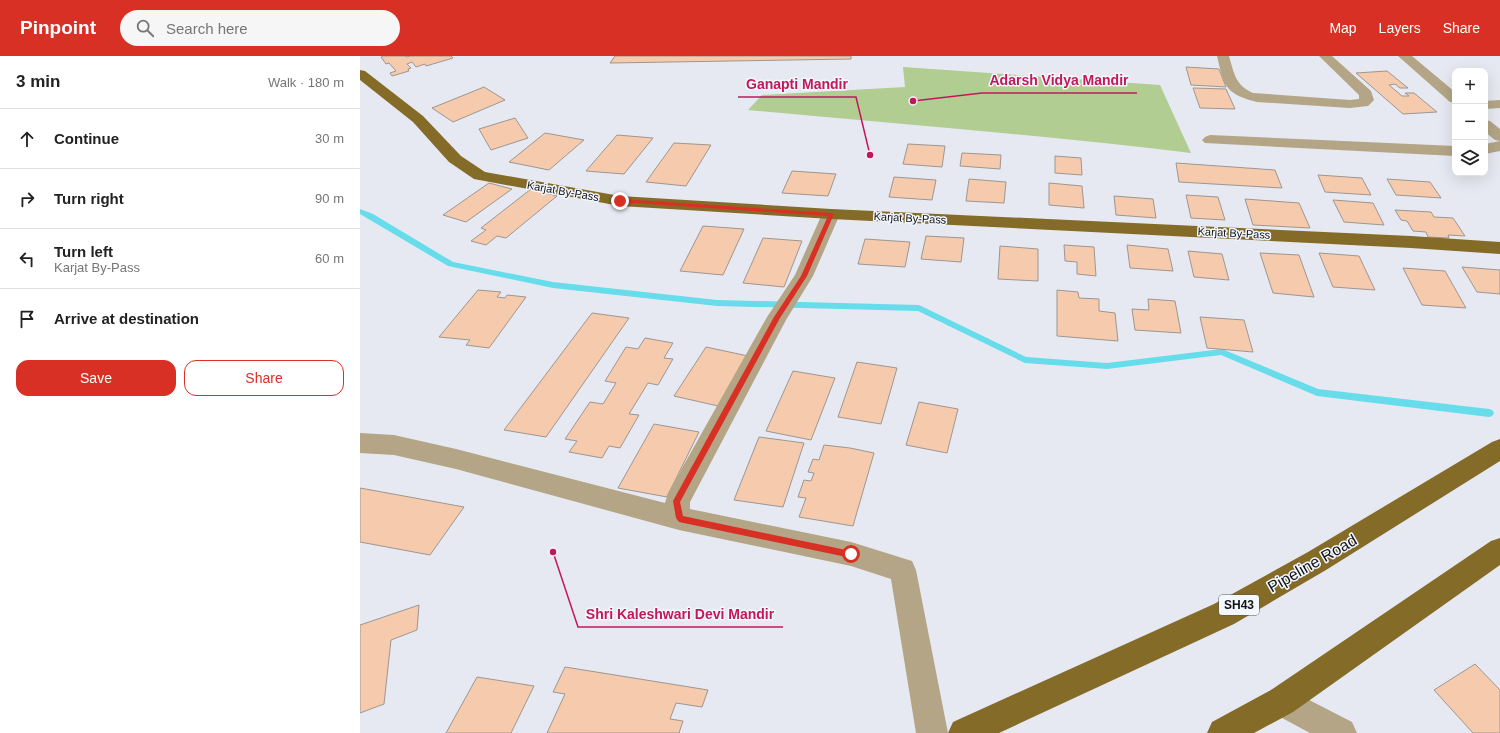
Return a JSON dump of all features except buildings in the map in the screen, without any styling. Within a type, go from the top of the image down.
[{"type":"main road","name":"Karjat By-Pass","points":[[360,74],[418,119],[455,159],[480,176],[620,201],[831,214],[1411,242],[1500,248]]},
{"type":"main road","name":"Pipeline Road","points":[[964,733],[1224,614],[1317,561],[1500,449]]},
{"type":"main road","points":[[1223,733],[1282,701],[1500,550]]},
{"type":"street","points":[[1222,56],[1235,88],[1238,93],[1245,96],[1350,104],[1363,103],[1367,100],[1366,94],[1325,56]]},
{"type":"street","points":[[1404,56],[1452,96]]},
{"type":"street","points":[[1488,105],[1500,104]]},
{"type":"street","points":[[1488,127],[1500,137]]},
{"type":"street","points":[[1210,140],[1452,151]]},
{"type":"street","points":[[1488,148],[1500,146]]},
{"type":"street","points":[[679,518],[677,501],[777,317],[804,276],[831,214]]},
{"type":"street","points":[[360,443],[394,445],[456,459],[679,518],[851,554],[903,570],[932,733]]},
{"type":"street","points":[[1282,701],[1341,733]]},
{"type":"green space","points":[[903,67],[1160,85],[1191,153],[1025,135],[748,110],[762,95],[905,87]]},
{"type":"waterway","points":[[360,211],[371,216],[451,264],[553,285],[717,303],[919,308],[1025,360],[1107,366],[1222,352],[1317,392],[1489,413]]},
{"type":"place","name":"Adarsh Vidya Mandir","points":[[913,101]]},
{"type":"place","name":"Ganapti Mandir","points":[[870,155]]},
{"type":"place","name":"Shri Kaleshwari Devi Mandir","points":[[553,552]]},
{"type":"route","points":[[620,201],[831,214],[804,276],[777,317],[677,501],[679,518],[851,554]]}]
